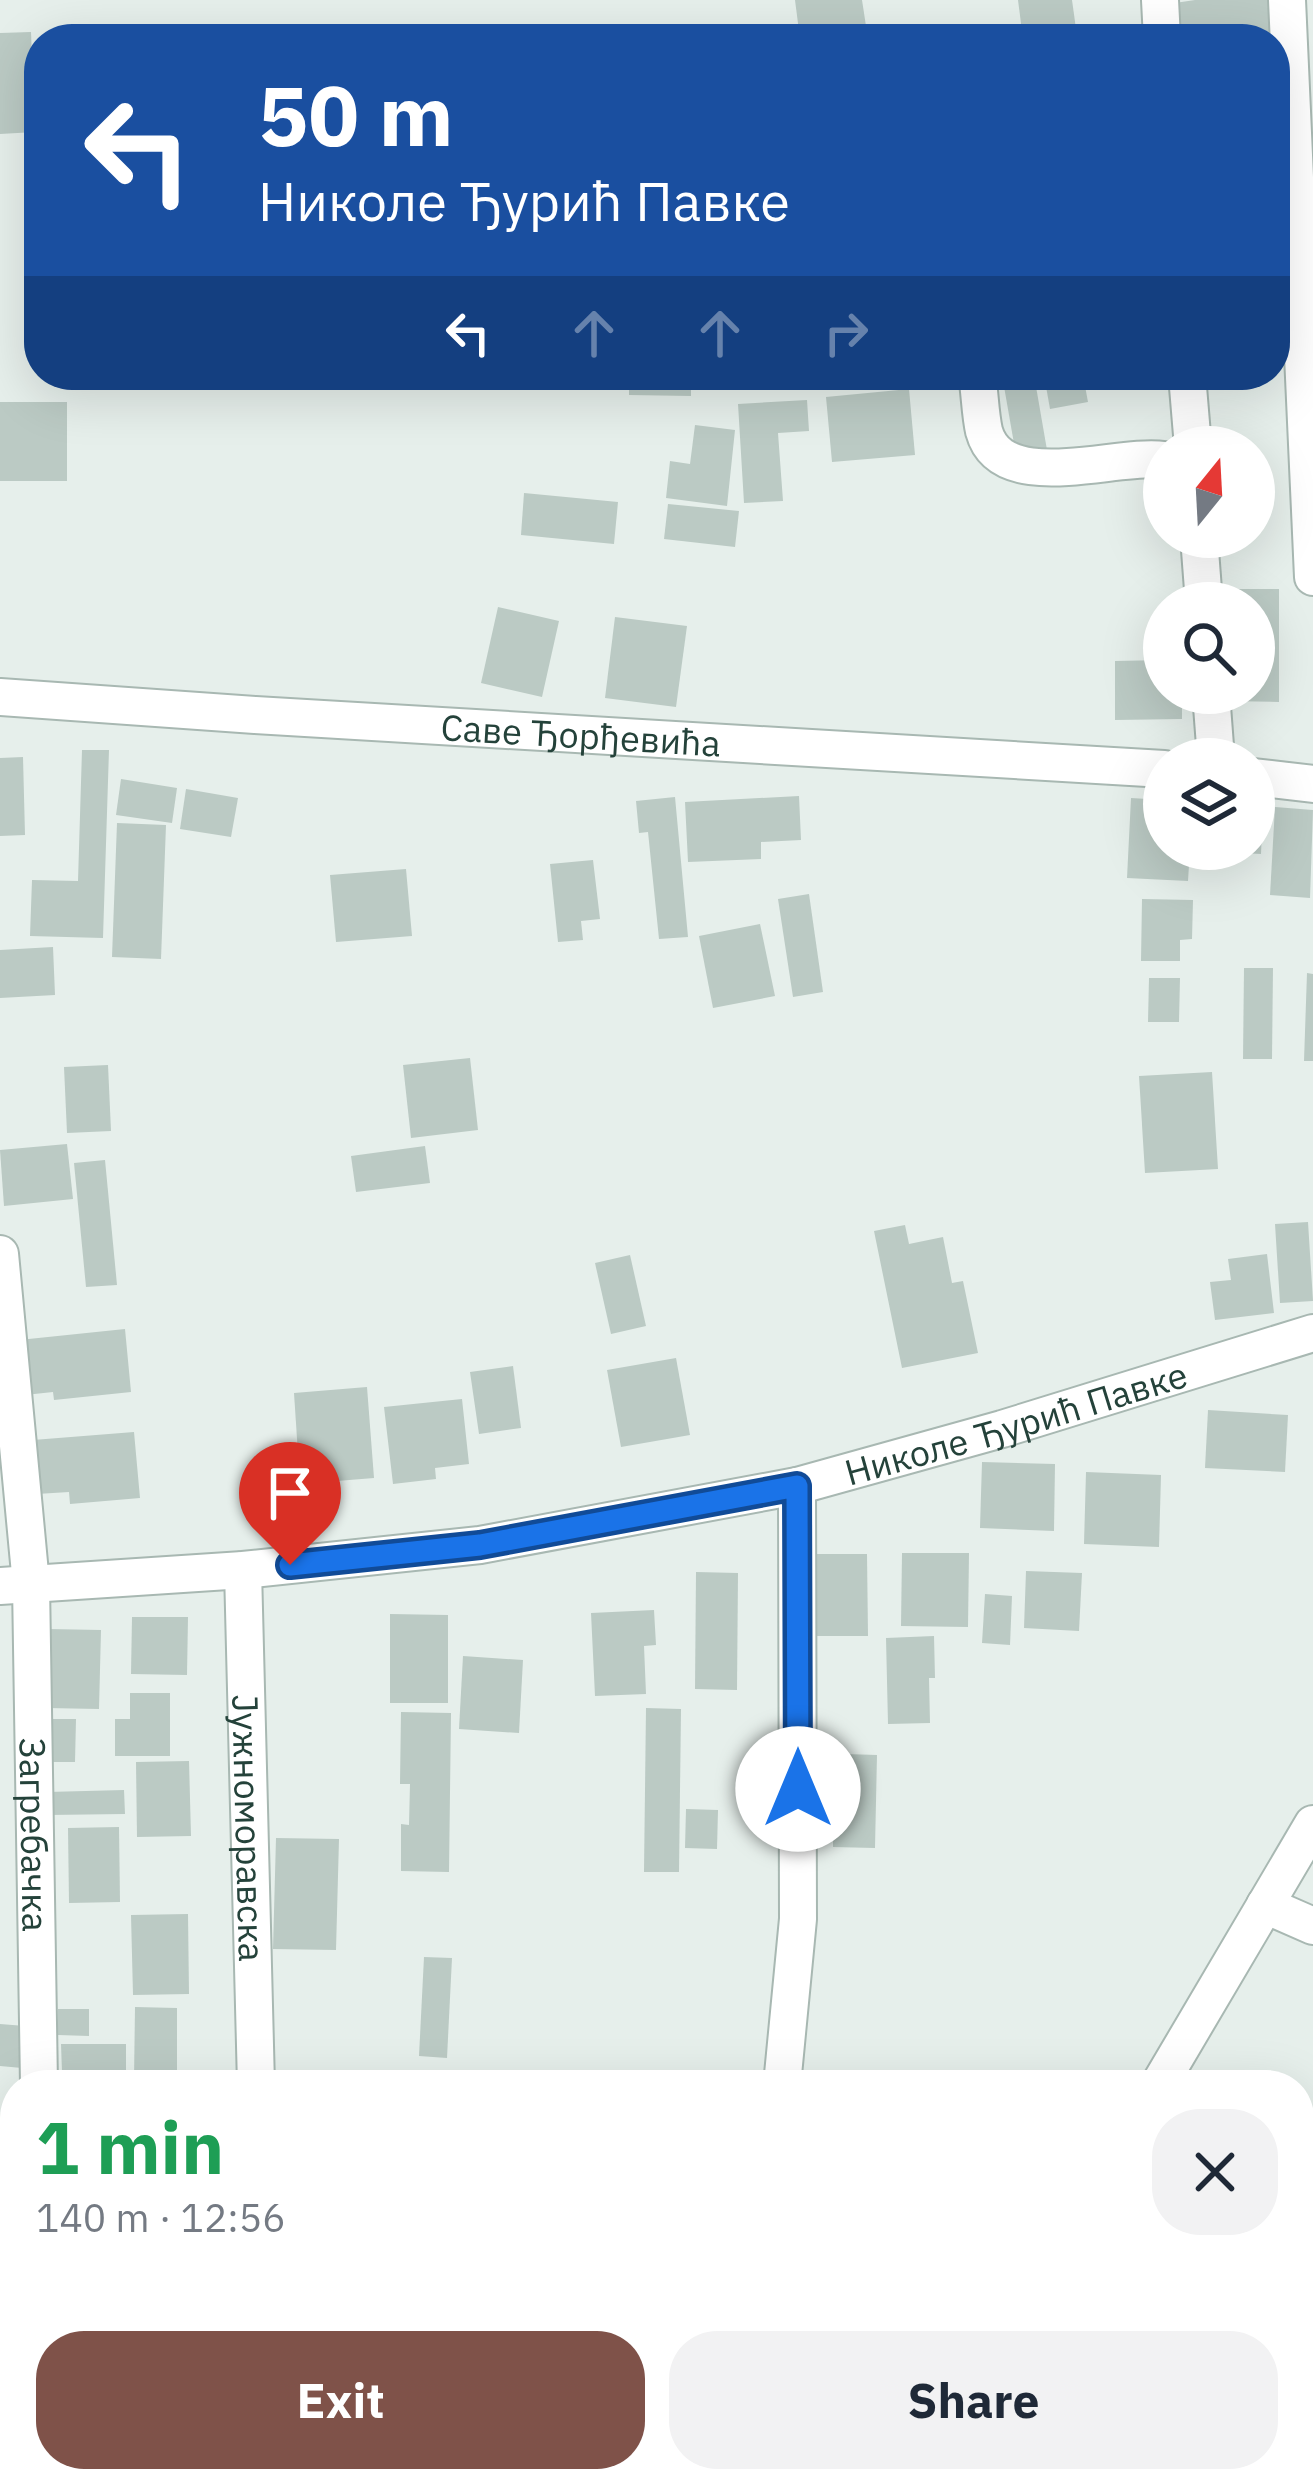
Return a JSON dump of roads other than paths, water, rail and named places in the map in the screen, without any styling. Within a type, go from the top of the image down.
[{"type":"street","points":[[1290,67],[1313,577]]},
{"type":"street","points":[[979,390],[985,433],[994,451],[1016,466],[1143,461]]},
{"type":"street","points":[[1188,390],[1191,426]]},
{"type":"street","name":"Саве Ђорђевића","points":[[0,697],[1143,769]]},
{"type":"street","points":[[1275,779],[1313,784]]},
{"type":"street","name":"Загребачка","points":[[0,1254],[39,2070]]},
{"type":"street","name":"Николе Ђурић Павке","points":[[16,1585],[243,1570],[480,1545],[797,1486],[1002,1429],[1313,1333]]},
{"type":"street","points":[[783,2070],[798,1919],[797,1486]]},
{"type":"street","name":"Јужноморавска","points":[[243,1570],[256,2070]]},
{"type":"street","points":[[1168,2070],[1313,1824]]},
{"type":"street","points":[[1265,1905],[1313,1926]]}]
